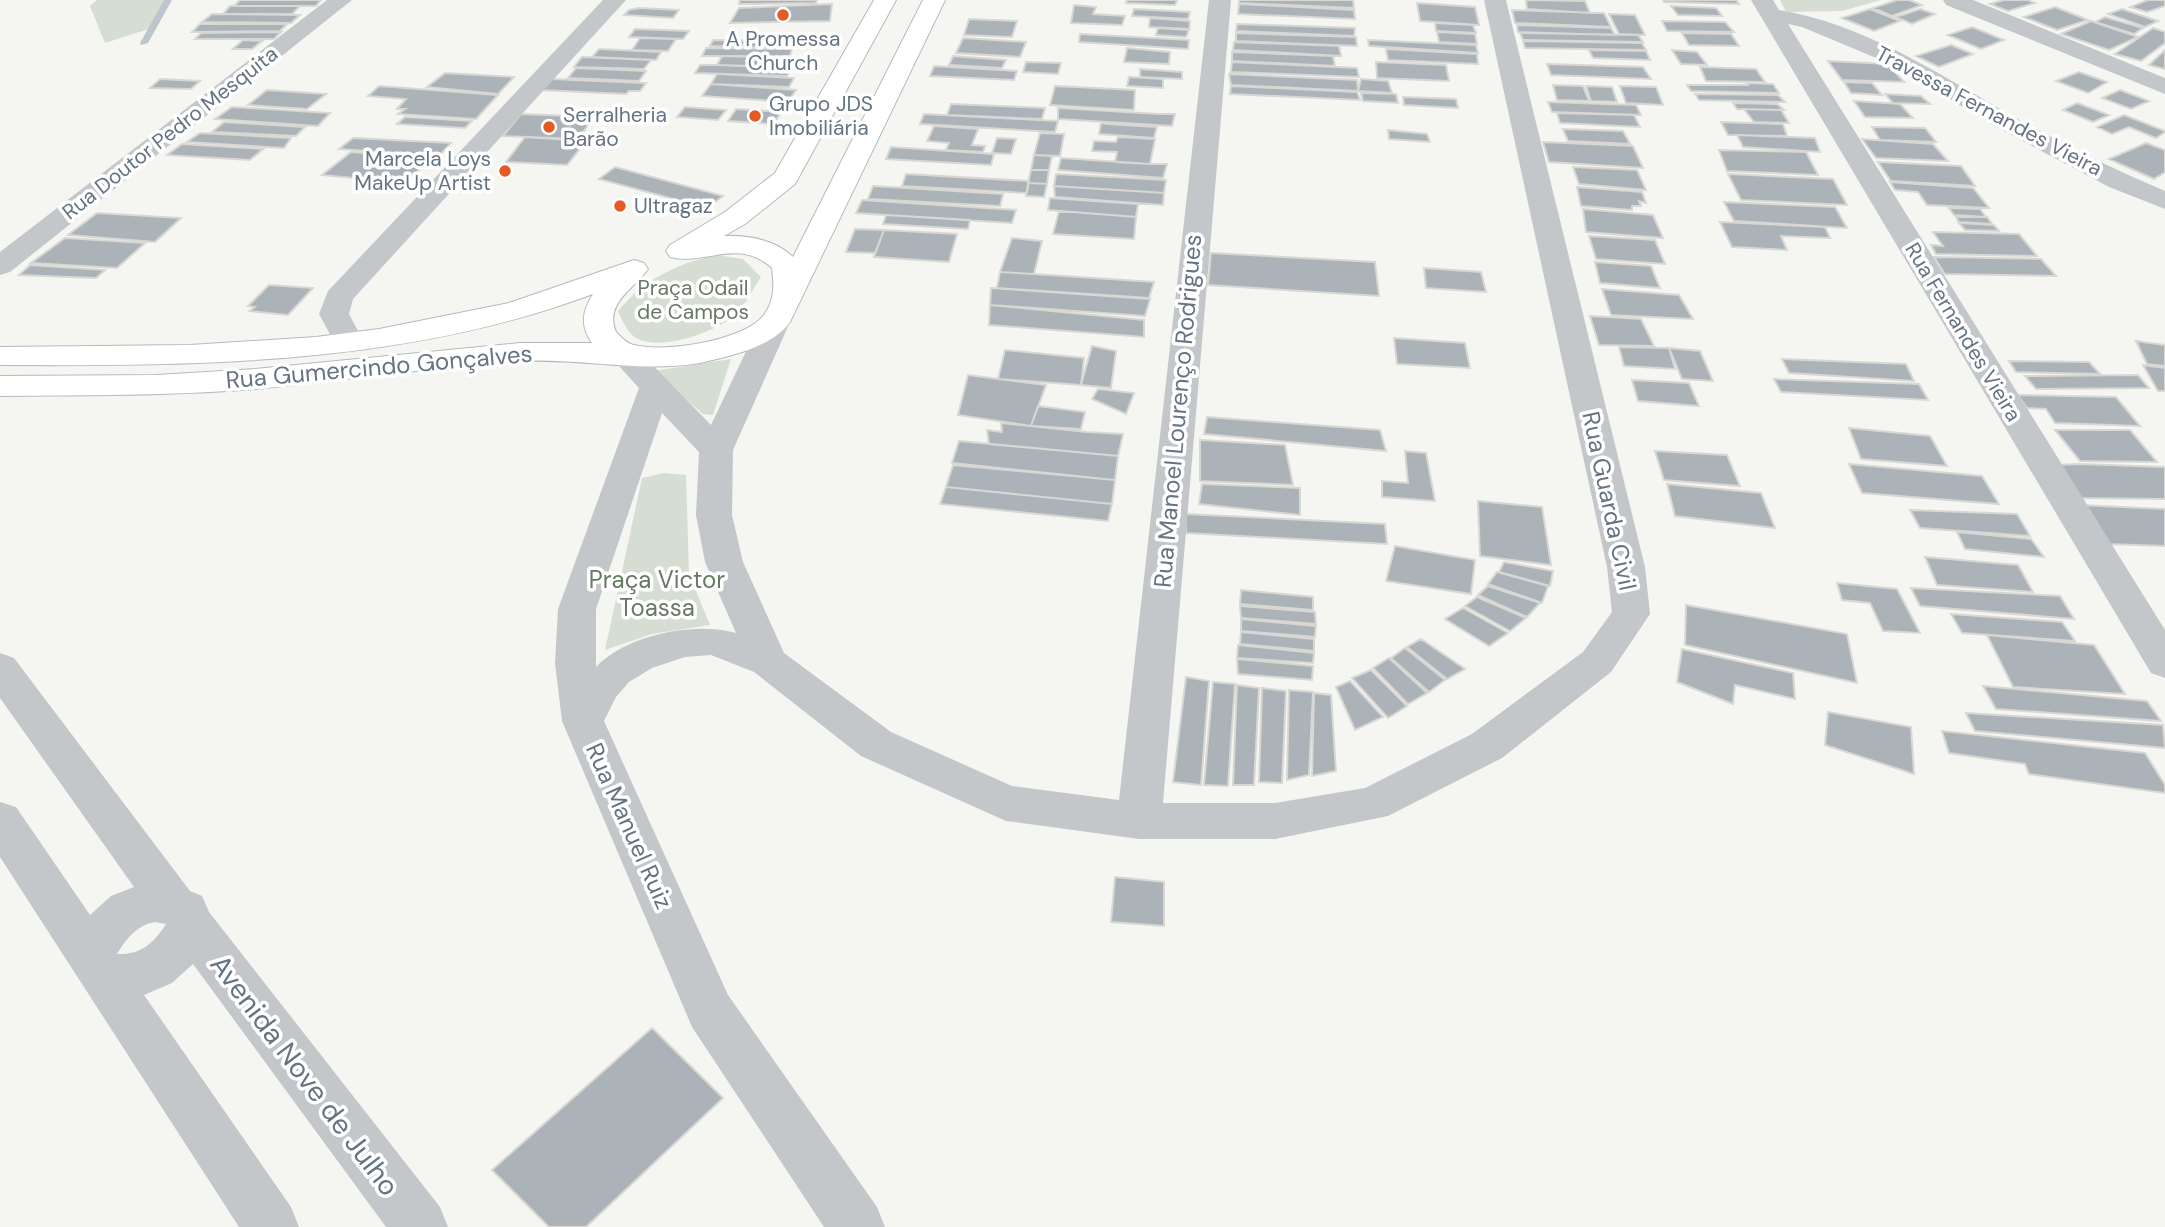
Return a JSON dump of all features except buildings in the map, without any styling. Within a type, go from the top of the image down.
[{"type":"main road","points":[[775,322],[934,0]]},
{"type":"main road","points":[[680,251],[735,218],[786,178],[876,5]]},
{"type":"main road","points":[[680,251],[733,244],[767,250],[786,267],[789,291]]},
{"type":"main road","name":"Rua Gumercindo Gonçalves","points":[[0,356],[243,352],[349,342],[443,327],[543,303],[680,251]]},
{"type":"main road","points":[[623,354],[602,335],[598,324],[605,297],[614,285],[634,270]]},
{"type":"main road","name":"Rua Gumercindo Gonçalves","points":[[0,386],[157,385],[255,379],[520,352],[651,357],[701,353],[751,337],[775,322]]},
{"type":"street","name":"Rua Doutor Pedro Mesquita","points":[[2,263],[341,0]]},
{"type":"street","points":[[349,342],[334,314],[339,297],[615,0]]},
{"type":"street","name":"Rua Manoel Lourenço Rodrigues","points":[[1139,821],[1220,0]]},
{"type":"street","name":"Rua Guarda Civil","points":[[583,721],[601,687],[615,671],[662,649],[685,643],[711,641],[732,646],[768,662],[876,744],[1006,803],[1139,821],[1275,821],[1373,804],[1487,746],[1597,662],[1631,614],[1626,567],[1495,0]]},
{"type":"street","points":[[1954,0],[2165,87]]},
{"type":"street","name":"Travessa Fernandes Vieira","points":[[1766,8],[1807,21],[1901,60],[2000,119],[2118,181],[2165,201]]},
{"type":"street","name":"Rua Fernandes Vieira","points":[[1766,8],[2165,663]]},
{"type":"street","points":[[768,662],[724,562],[714,515],[716,450],[775,322]]},
{"type":"street","points":[[623,354],[716,450]]},
{"type":"street","name":"Rua Manuel Ruiz","points":[[655,387],[577,609],[575,663],[583,721],[710,1011],[857,1227]]},
{"type":"street","name":"Avenida Nove de Julho","points":[[0,668],[181,913],[420,1227]]},
{"type":"street","points":[[0,820],[271,1227]]},
{"type":"street","points":[[97,965],[98,937],[112,922],[132,909],[153,902],[181,913]]},
{"type":"street","name":"Avenida Nove de Julho","points":[[97,965],[117,978],[141,975],[165,962],[183,942],[181,913]]},
{"type":"green space","points":[[97,0],[172,0],[152,28],[105,43],[90,6]]},
{"type":"green space","points":[[1780,0],[1881,0],[1842,11],[1786,12]]},
{"type":"green space","name":"Praça Odail de Campos","points":[[716,255],[743,259],[761,277],[737,313],[717,327],[673,341],[646,342],[630,333],[618,311],[639,290],[675,268]]},
{"type":"green space","points":[[731,359],[713,415],[703,414],[653,371]]},
{"type":"green space","name":"Praça Victor Toassa","points":[[664,473],[686,475],[689,574],[710,625],[652,634],[605,650],[642,478]]},
{"type":"waterway","points":[[144,43],[168,0]]},
{"type":"place","name":"A Promessa Church","points":[[783,15]]},
{"type":"place","name":"Grupo JDS Imobiliária","points":[[755,116]]},
{"type":"place","name":"Serralheria Barão","points":[[549,127]]},
{"type":"place","name":"Marcela Loys MakeUp Artist","points":[[505,171]]},
{"type":"place","name":"Ultragaz","points":[[620,206]]}]
